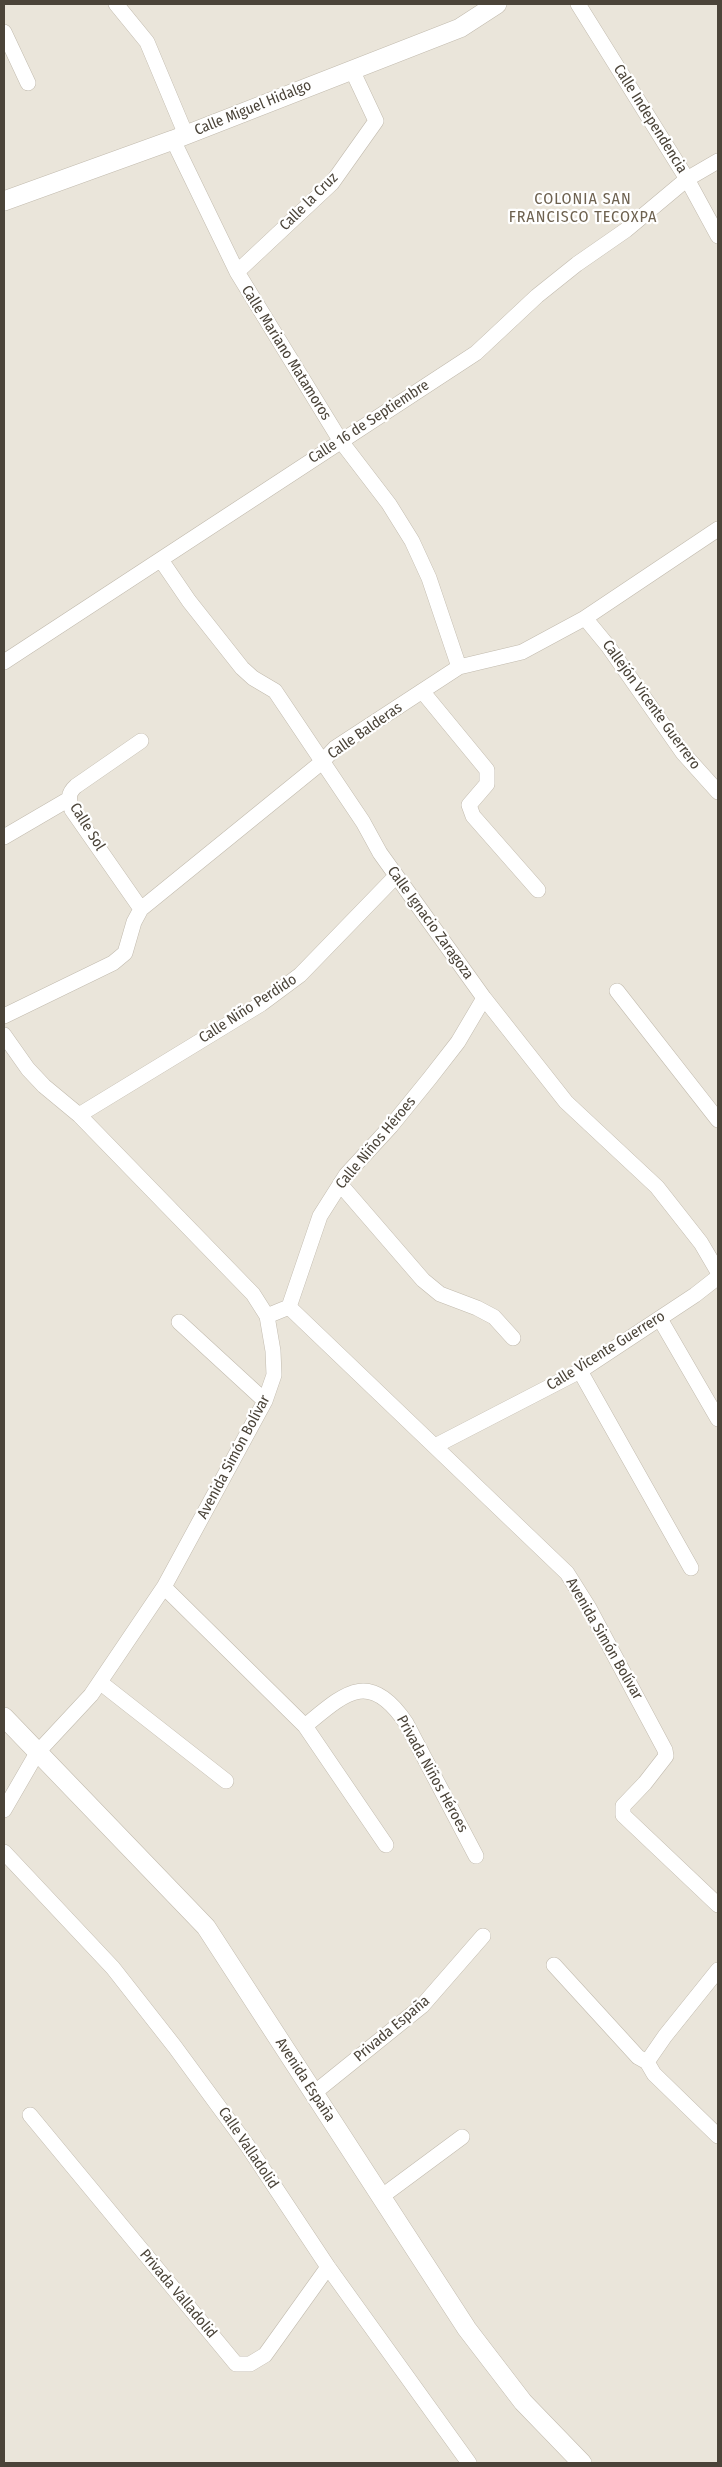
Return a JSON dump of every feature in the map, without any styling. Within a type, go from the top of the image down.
[{"type":"street","name":"Calle Mariano Matamoros","points":[[116,4],[147,42],[180,138],[237,272],[340,440],[389,504],[412,541],[429,578],[459,667]]},
{"type":"street","name":"Calle Miguel Hidalgo","points":[[4,201],[180,138],[460,28],[497,4]]},
{"type":"street","name":"Calle Independencia","points":[[578,4],[688,179],[718,236]]},
{"type":"street","points":[[4,32],[28,82]]},
{"type":"street","name":"Calle la Cruz","points":[[237,272],[332,183],[376,121],[352,70]]},
{"type":"street","name":"Calle 16 de Septiembre","points":[[4,662],[340,440],[476,353],[537,296],[577,264],[626,230],[688,179],[718,161]]},
{"type":"street","name":"Calle Balderas","points":[[4,1016],[113,964],[125,953],[134,922],[141,909],[322,762],[335,748],[459,667],[522,652],[585,618],[718,529]]},
{"type":"street","name":"Calle Ignacio Zaragoza","points":[[161,560],[189,601],[242,668],[275,691],[396,876],[484,998],[566,1102],[657,1187],[701,1243],[718,1272]]},
{"type":"street","name":"Callejón Vicente Guerrero","points":[[585,618],[608,646],[683,753],[718,792]]},
{"type":"street","points":[[422,691],[487,770],[487,784],[469,805],[473,816],[538,890]]},
{"type":"street","name":"Calle Sol","points":[[141,740],[76,786],[70,791],[69,799],[72,810],[141,909]]},
{"type":"street","points":[[4,838],[69,799]]},
{"type":"street","name":"Calle Niño Perdido","points":[[79,1115],[260,1004],[300,975],[396,876]]},
{"type":"street","points":[[616,991],[718,1120]]},
{"type":"street","name":"Calle Niños Héroes","points":[[289,1307],[320,1216],[340,1184],[458,1042],[484,998]]},
{"type":"street","name":"Avenida Simón Bolívar","points":[[4,1035],[28,1069],[44,1086],[79,1115],[238,1275],[267,1316],[274,1375],[265,1401],[164,1587],[101,1683],[37,1752],[4,1810]]},
{"type":"street","points":[[340,1184],[423,1280],[440,1294],[477,1308],[494,1317],[513,1338]]},
{"type":"street","name":"Calle Vicente Guerrero","points":[[436,1446],[580,1371],[660,1319],[718,1277]]},
{"type":"street","points":[[267,1316],[289,1307]]},
{"type":"street","name":"Avenida Simón Bolívar","points":[[289,1307],[558,1563],[578,1589],[666,1750],[666,1756],[660,1766],[623,1806],[623,1815],[718,1905]]},
{"type":"street","points":[[660,1319],[718,1419]]},
{"type":"street","points":[[179,1322],[265,1401]]},
{"type":"street","points":[[580,1371],[691,1568]]},
{"type":"street","points":[[164,1587],[305,1726],[386,1845]]},
{"type":"street","points":[[101,1683],[226,1780]]},
{"type":"street","name":"Privada Niños Héroes","points":[[305,1726],[338,1699],[354,1691],[373,1691],[394,1706],[476,1856]]},
{"type":"street","name":"Avenida España","points":[[4,1717],[206,1926],[466,2329],[523,2402],[582,2463]]},
{"type":"street","name":"Calle Valladolid","points":[[4,1852],[113,1968],[176,2047],[247,2145],[328,2267],[469,2463]]},
{"type":"street","name":"Privada España","points":[[314,2093],[422,2006],[483,1936]]},
{"type":"street","points":[[554,1965],[638,2057],[647,2062],[654,2074],[718,2136]]},
{"type":"street","points":[[647,2062],[665,2036],[718,1970]]},
{"type":"street","name":"Privada Valladolid","points":[[30,2116],[236,2364],[250,2364],[265,2355],[328,2267]]},
{"type":"street","points":[[381,2196],[462,2137]]},
{"type":"shaded area","points":[[4,4],[718,4],[718,2463],[4,2463]]},
{"type":"district","name":"COLONIA SAN FRANCISCO TECOXPA","points":[[583,209]]}]
